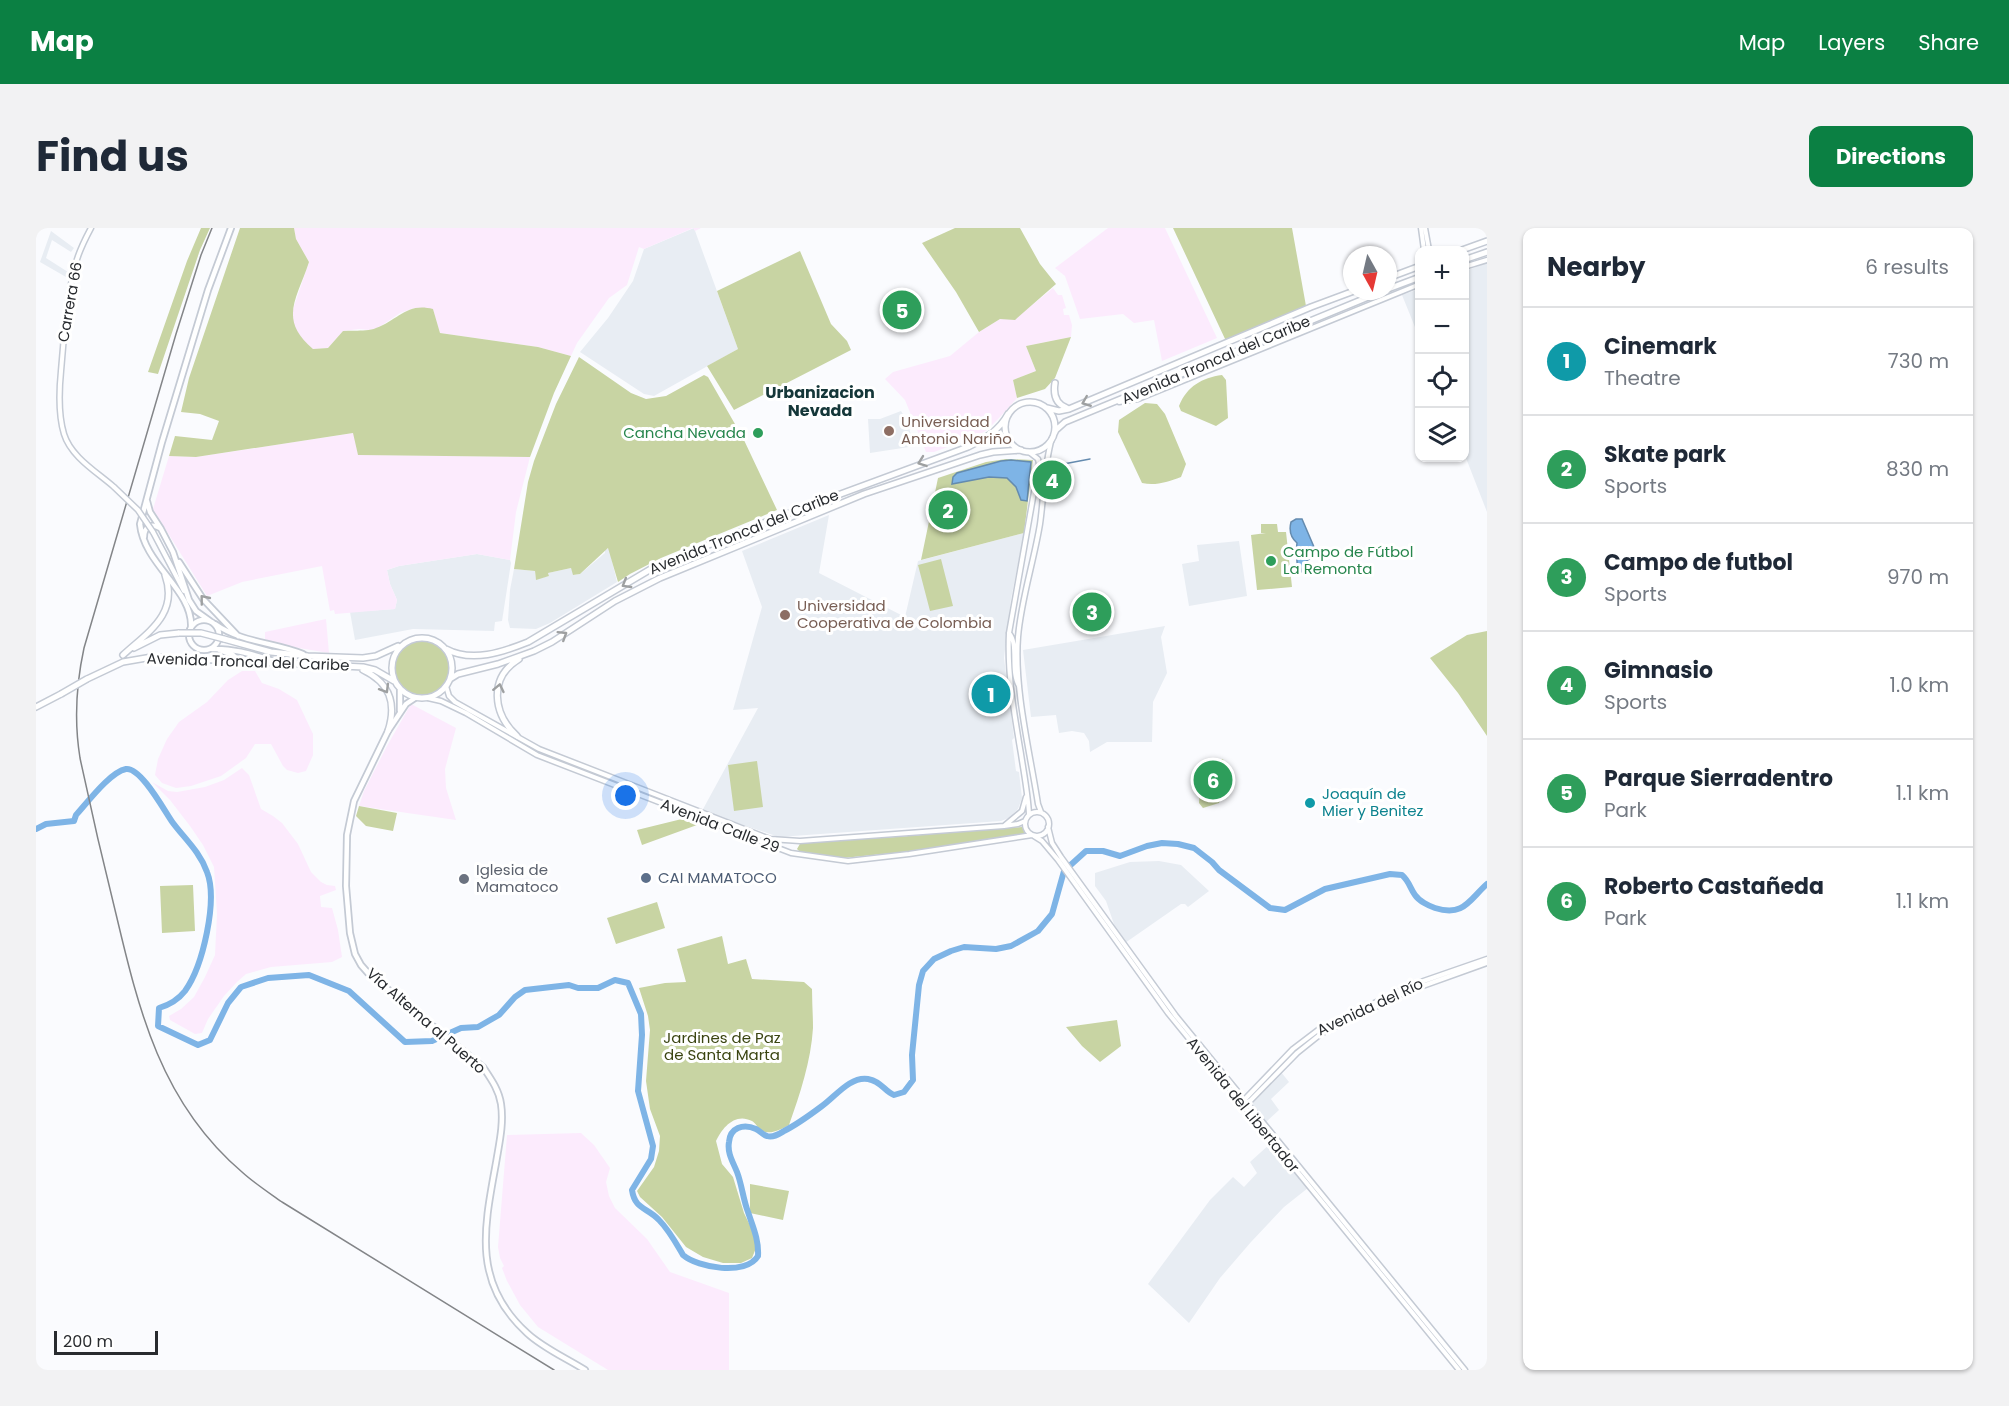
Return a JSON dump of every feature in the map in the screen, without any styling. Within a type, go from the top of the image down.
[{"type":"highway","points":[[1469,247],[1487,241]]},
{"type":"highway","points":[[1469,258],[1487,252]]},
{"type":"highway","points":[[1397,275],[1415,268]]},
{"type":"highway","points":[[1397,286],[1415,279]]},
{"type":"highway","name":"Avenida Troncal del Caribe","points":[[1047,408],[1059,411],[1069,409],[1343,295]]},
{"type":"highway","name":"Avenida Troncal del Caribe","points":[[1053,436],[1065,422],[1361,300]]},
{"type":"highway","points":[[1054,383],[1056,399],[1069,409]]},
{"type":"highway","points":[[1024,402],[1035,402],[1047,408],[1054,420],[1053,436],[1042,448],[1029,452],[1021,450],[1012,444],[1006,435],[1005,425],[1008,414],[1014,407],[1024,402]]},
{"type":"highway","name":"Avenida Troncal del Caribe","points":[[446,649],[456,655],[481,655],[510,649],[528,642],[656,566],[792,512],[968,447],[990,435],[1008,414]]},
{"type":"highway","name":"Avenida Troncal del Caribe","points":[[450,679],[458,674],[534,651],[615,601],[660,578],[864,494],[980,455],[1021,450]]},
{"type":"highway","points":[[123,656],[156,625],[163,615],[169,594],[165,575]]},
{"type":"highway","name":"Avenida Troncal del Caribe","points":[[36,707],[87,679],[149,640],[168,633],[201,633],[271,652],[308,656],[370,657],[385,653],[402,644]]},
{"type":"highway","points":[[427,638],[441,644],[446,649],[452,666],[450,679],[446,686],[428,698],[415,698],[400,690],[391,672],[392,661],[402,644],[413,639],[427,638]]},
{"type":"highway","points":[[517,736],[501,718],[497,694],[506,671],[514,662],[534,651]]},
{"type":"highway","name":"Avenida Troncal del Caribe","points":[[100,671],[144,657],[350,667],[375,670],[394,681]]},
{"type":"highway","points":[[350,667],[362,669],[383,683],[392,706],[392,719],[388,731]]},
{"type":"main road","name":"Carrera 66","points":[[91,228],[74,270],[63,337],[60,413],[64,435],[71,448],[84,462],[138,510],[153,532],[187,601]]},
{"type":"main road","points":[[231,228],[208,290],[162,441],[140,524],[141,535],[145,546],[165,575],[195,611],[238,636],[308,656]]},
{"type":"main road","points":[[1423,228],[1424,246]]},
{"type":"main road","points":[[1423,228],[1428,246]]},
{"type":"main road","points":[[1469,265],[1487,260]]},
{"type":"main road","points":[[1112,403],[1138,399],[1415,286]]},
{"type":"main road","points":[[1041,812],[1029,814],[1024,821],[1025,829],[1033,835],[1041,835],[1048,827],[1047,818],[1041,812],[1038,804],[1020,689],[1019,632],[1053,436]]},
{"type":"main road","points":[[1029,452],[1035,455],[1039,464],[1009,633],[1009,674],[1029,814]]},
{"type":"main road","points":[[147,498],[150,512],[203,599],[238,636]]},
{"type":"main road","points":[[145,546],[146,529],[152,525],[161,529]]},
{"type":"main road","points":[[176,558],[190,612],[189,636],[192,644],[200,649],[236,651],[275,662]]},
{"type":"main road","points":[[191,627],[201,620],[213,622],[218,628],[219,638],[210,649]]},
{"type":"main road","points":[[1009,633],[1014,640],[1014,668],[1020,689]]},
{"type":"main road","points":[[216,649],[233,655],[238,661]]},
{"type":"main road","name":"Avenida Calle 29","points":[[446,686],[449,696],[455,702],[539,750],[770,839],[800,841],[1004,826],[1024,821]]},
{"type":"main road","points":[[400,690],[400,711]]},
{"type":"main road","name":"Vía Alterna al Puerto","points":[[415,698],[400,711],[388,731],[354,801],[347,835],[346,886],[350,933],[355,954],[368,973],[483,1067],[495,1084],[501,1102],[502,1118],[500,1142],[487,1208],[484,1243],[488,1270],[495,1292],[513,1318],[528,1334],[585,1370]]},
{"type":"main road","name":"Avenida Calle 29","points":[[428,698],[441,701],[466,713],[537,754],[791,853],[848,861],[1033,835]]},
{"type":"main road","points":[[1004,826],[1022,811],[1027,794]]},
{"type":"main road","name":"Avenida del Libertador","points":[[1048,827],[1059,859]]},
{"type":"main road","name":"Avenida del Libertador","points":[[1033,835],[1059,859],[1168,1013],[1245,1103],[1460,1369]]},
{"type":"main road","name":"Avenida del Río","points":[[1245,1103],[1297,1053],[1322,1033],[1406,992],[1487,961]]},
{"type":"shaded area","points":[[294,228],[693,228],[644,249],[639,247],[627,285],[609,298],[577,343],[571,356],[538,347],[440,333],[433,309],[414,308],[400,313],[378,328],[343,331],[328,348],[313,349],[293,326],[292,312],[309,262],[296,239]]},
{"type":"shaded area","points":[[694,228],[738,349],[654,396],[644,394],[580,352],[608,318],[633,281],[644,249]]},
{"type":"shaded area","points":[[1108,228],[1165,228],[1217,338],[1162,361],[1154,320],[1134,323],[1123,314],[1080,319],[1065,276],[1055,268]]},
{"type":"shaded area","points":[[51,231],[74,248],[71,252],[52,240],[46,258],[68,272],[66,277],[40,262]]},
{"type":"shaded area","points":[[1487,263],[1487,512],[1468,462],[1469,270]]},
{"type":"shaded area","points":[[1053,288],[1058,295],[1062,295],[1066,308],[1063,309],[1064,315],[1069,315],[1072,325],[1071,337],[1026,346],[1036,371],[1013,380],[1017,398],[999,418],[977,436],[934,452],[926,452],[905,400],[885,379],[893,372],[950,356],[979,332],[1000,319],[1015,319]]},
{"type":"shaded area","points":[[1415,290],[1415,327],[1402,295]]},
{"type":"shaded area","name":"Universidad Antonio Nariño","points":[[901,411],[907,421],[913,442],[908,443],[909,447],[870,453],[868,419],[880,419]]},
{"type":"shaded area","points":[[354,433],[358,455],[530,457],[516,512],[510,560],[477,554],[399,566],[387,570],[397,600],[395,609],[335,614],[334,610],[330,611],[322,566],[242,582],[207,596],[153,509],[169,456],[196,457]]},
{"type":"shaded area","points":[[829,515],[819,573],[905,617],[918,561],[1024,533],[1011,599],[1004,658],[1014,738],[1012,740],[1022,798],[1018,809],[1009,818],[1001,821],[779,837],[702,811],[758,708],[733,710],[762,607],[742,551]]},
{"type":"shaded area","points":[[1239,541],[1247,596],[1189,606],[1182,564],[1199,561],[1197,545]]},
{"type":"shaded area","points":[[609,548],[617,582],[550,623],[536,629],[510,628],[508,620],[510,590],[514,569],[535,571],[536,579],[549,576],[548,573],[571,568],[574,575],[580,574]]},
{"type":"shaded area","points":[[477,554],[510,560],[511,563],[502,621],[495,622],[494,631],[413,629],[355,640],[350,612],[395,609],[397,600],[387,570],[399,566]]},
{"type":"shaded area","points":[[326,619],[329,653],[281,645],[265,639],[265,632]]},
{"type":"shaded area","points":[[1165,626],[1161,637],[1167,673],[1153,702],[1152,742],[1107,742],[1090,752],[1089,741],[1084,733],[1072,731],[1059,733],[1056,715],[1031,717],[1023,650]]},
{"type":"shaded area","points":[[242,671],[255,671],[262,683],[279,689],[297,700],[313,734],[313,755],[306,771],[298,773],[287,770],[271,744],[255,744],[246,758],[221,776],[191,786],[176,788],[162,783],[155,775],[158,759],[167,739],[179,722],[207,702],[228,680]]},
{"type":"shaded area","points":[[411,704],[456,728],[445,769],[446,788],[456,820],[359,806],[364,791]]},
{"type":"shaded area","points":[[242,768],[249,775],[261,809],[282,823],[298,844],[311,872],[321,882],[335,886],[336,890],[320,896],[321,907],[332,908],[342,957],[332,962],[271,967],[246,974],[224,996],[208,1019],[202,1033],[195,1034],[170,1020],[169,1016],[194,997],[215,955],[217,914],[214,867],[190,826],[170,800],[152,782],[168,791],[177,792],[205,787],[224,780]]},
{"type":"shaded area","points":[[1159,861],[1181,865],[1209,891],[1188,907],[1181,904],[1125,943],[1115,927],[1106,901],[1095,886],[1095,873],[1130,862]]},
{"type":"shaded area","points":[[1281,1072],[1289,1082],[1271,1099],[1279,1110],[1266,1122],[1250,1104]]},
{"type":"shaded area","points":[[581,1133],[594,1145],[610,1168],[606,1182],[615,1208],[647,1239],[670,1272],[729,1293],[729,1370],[608,1370],[538,1327],[520,1305],[502,1268],[504,1266],[498,1247],[507,1135]]},
{"type":"shaded area","points":[[1271,1143],[1308,1188],[1284,1207],[1251,1242],[1220,1278],[1189,1323],[1148,1284],[1210,1200],[1233,1177],[1244,1187],[1257,1173],[1250,1162]]},
{"type":"green space","points":[[201,228],[210,228],[200,250],[158,374],[148,372],[187,261]]},
{"type":"green space","points":[[240,228],[294,228],[296,239],[309,262],[293,308],[293,318],[302,338],[313,349],[328,348],[343,331],[372,329],[384,325],[409,310],[424,307],[433,309],[440,333],[538,347],[571,356],[554,393],[530,457],[358,455],[353,433],[196,457],[169,456],[175,436],[212,440],[219,421],[200,414],[181,412],[189,378]]},
{"type":"green space","points":[[955,228],[1020,228],[1040,264],[1056,284],[1015,320],[1000,319],[979,332],[956,292],[922,243]]},
{"type":"green space","points":[[1173,228],[1292,228],[1306,306],[1226,341]]},
{"type":"green space","points":[[800,251],[831,324],[847,341],[851,350],[734,410],[707,366],[738,349],[717,291]]},
{"type":"green space","points":[[901,293],[916,321],[903,327],[889,299]]},
{"type":"green space","points":[[1071,337],[1055,378],[1045,389],[1017,398],[1013,380],[1036,371],[1026,346]]},
{"type":"green space","points":[[579,357],[631,393],[646,399],[666,396],[704,375],[708,377],[743,438],[777,510],[661,558],[618,582],[608,548],[580,574],[573,575],[571,568],[548,573],[549,576],[536,580],[535,571],[514,569],[528,482],[534,461],[556,404]]},
{"type":"green space","points":[[1222,375],[1226,380],[1228,418],[1216,426],[1181,411],[1179,406],[1182,399],[1191,388],[1208,378]]},
{"type":"green space","points":[[1145,403],[1157,404],[1165,414],[1186,464],[1181,477],[1157,484],[1142,483],[1118,432],[1119,420]]},
{"type":"green space","points":[[1006,459],[1033,460],[1024,533],[921,560],[938,478],[986,462]]},
{"type":"green space","name":"Campo de Fútbol La Remonta","points":[[1261,524],[1277,524],[1278,532],[1286,532],[1292,587],[1257,590],[1251,535],[1266,533],[1261,533]]},
{"type":"green space","points":[[941,559],[953,606],[930,611],[918,565]]},
{"type":"green space","points":[[1487,631],[1487,736],[1458,693],[1430,658],[1467,635]]},
{"type":"green space","points":[[422,641],[432,643],[441,649],[447,658],[449,668],[447,678],[441,687],[432,693],[422,695],[412,693],[403,687],[397,678],[395,668],[397,658],[403,649],[412,643]]},
{"type":"green space","points":[[1223,759],[1226,777],[1222,797],[1219,803],[1203,808],[1199,803],[1200,786],[1197,764]]},
{"type":"green space","points":[[757,761],[763,807],[734,811],[728,765]]},
{"type":"green space","points":[[359,806],[397,813],[393,831],[366,826],[356,816]]},
{"type":"green space","points":[[694,816],[697,825],[642,845],[637,830]]},
{"type":"green space","points":[[1022,827],[1027,836],[954,847],[843,858],[801,853],[797,849],[801,842]]},
{"type":"green space","points":[[193,885],[195,931],[162,933],[160,886]]},
{"type":"green space","points":[[657,902],[665,928],[616,944],[607,918]]},
{"type":"green space","name":"Jardines de Paz de Santa Marta","points":[[722,936],[728,964],[746,959],[752,979],[804,982],[812,989],[813,1028],[810,1053],[789,1125],[776,1131],[766,1132],[752,1121],[740,1118],[730,1123],[716,1141],[722,1164],[733,1177],[744,1213],[756,1238],[756,1248],[752,1258],[741,1263],[723,1263],[703,1257],[686,1247],[637,1191],[654,1167],[659,1151],[660,1136],[650,1109],[646,1081],[650,1030],[639,988],[686,982],[677,949]]},
{"type":"green space","points":[[1117,1020],[1121,1046],[1100,1062],[1066,1027]]},
{"type":"green space","points":[[750,1184],[789,1191],[783,1220],[750,1213]]},
{"type":"water","points":[[1011,460],[1031,462],[1027,501],[1021,500],[1016,487],[1007,478],[989,477],[952,484],[953,477],[957,473]]},
{"type":"water","points":[[1302,519],[1317,554],[1305,562],[1301,572],[1298,572],[1297,543],[1290,531],[1291,522]]},
{"type":"waterway","points":[[1053,466],[1090,459]]},
{"type":"waterway","points":[[36,829],[46,824],[74,821],[76,815],[99,789],[113,776],[126,769],[139,775],[152,791],[200,858],[210,884],[210,915],[198,966],[185,991],[173,1002],[159,1008],[158,1026],[198,1045],[210,1040],[228,1003],[241,987],[268,978],[309,975],[349,991],[405,1042],[432,1041],[461,1028],[478,1027],[499,1015],[515,997],[525,990],[569,985],[578,988],[598,988],[615,980],[628,983],[641,1014],[642,1035],[638,1091],[653,1146],[651,1159],[632,1190],[639,1205],[663,1224],[683,1255],[690,1260],[722,1268],[743,1266],[758,1256],[758,1244],[730,1154],[729,1142],[732,1133],[738,1128],[751,1127],[767,1136],[776,1135],[808,1116],[849,1084],[861,1079],[876,1082],[894,1095],[904,1092],[913,1080],[912,1055],[919,985],[923,971],[934,959],[951,951],[964,947],[996,949],[1011,946],[1038,931],[1052,914],[1064,871],[1086,851],[1103,851],[1120,856],[1162,843],[1194,848],[1270,908],[1285,910],[1325,889],[1390,874],[1402,875],[1419,899],[1433,907],[1445,910],[1459,909],[1487,884]]},
{"type":"railway","points":[[212,228],[176,334],[84,648],[79,676],[77,730],[80,758],[134,986],[157,1053],[173,1086],[191,1116],[214,1145],[242,1172],[282,1202],[554,1370]]},
{"type":"place","name":"Parque Sierradentro","points":[[902,310]]},
{"type":"place","name":"Universidad Antonio Nariño","points":[[889,431]]},
{"type":"place","name":"Cancha Nevada","points":[[758,433]]},
{"type":"place","name":"Gimnasio","points":[[1052,480]]},
{"type":"place","name":"Skate park","points":[[948,510]]},
{"type":"place","name":"Campo de Fútbol La Remonta","points":[[1271,561]]},
{"type":"place","name":"Campo de futbol","points":[[1092,612]]},
{"type":"place","name":"Universidad Cooperativa de Colombia","points":[[785,615]]},
{"type":"place","name":"Cinemark","points":[[991,694]]},
{"type":"place","name":"Roberto Castañeda","points":[[1213,780]]},
{"type":"place","name":"Joaquín de Mier y Benitez","points":[[1310,803]]},
{"type":"place","name":"CAI MAMATOCO","points":[[646,878]]},
{"type":"place","name":"Iglesia de Mamatoco","points":[[464,879]]},
{"type":"district","name":"Urbanizacion Nevada","points":[[820,401]]}]
